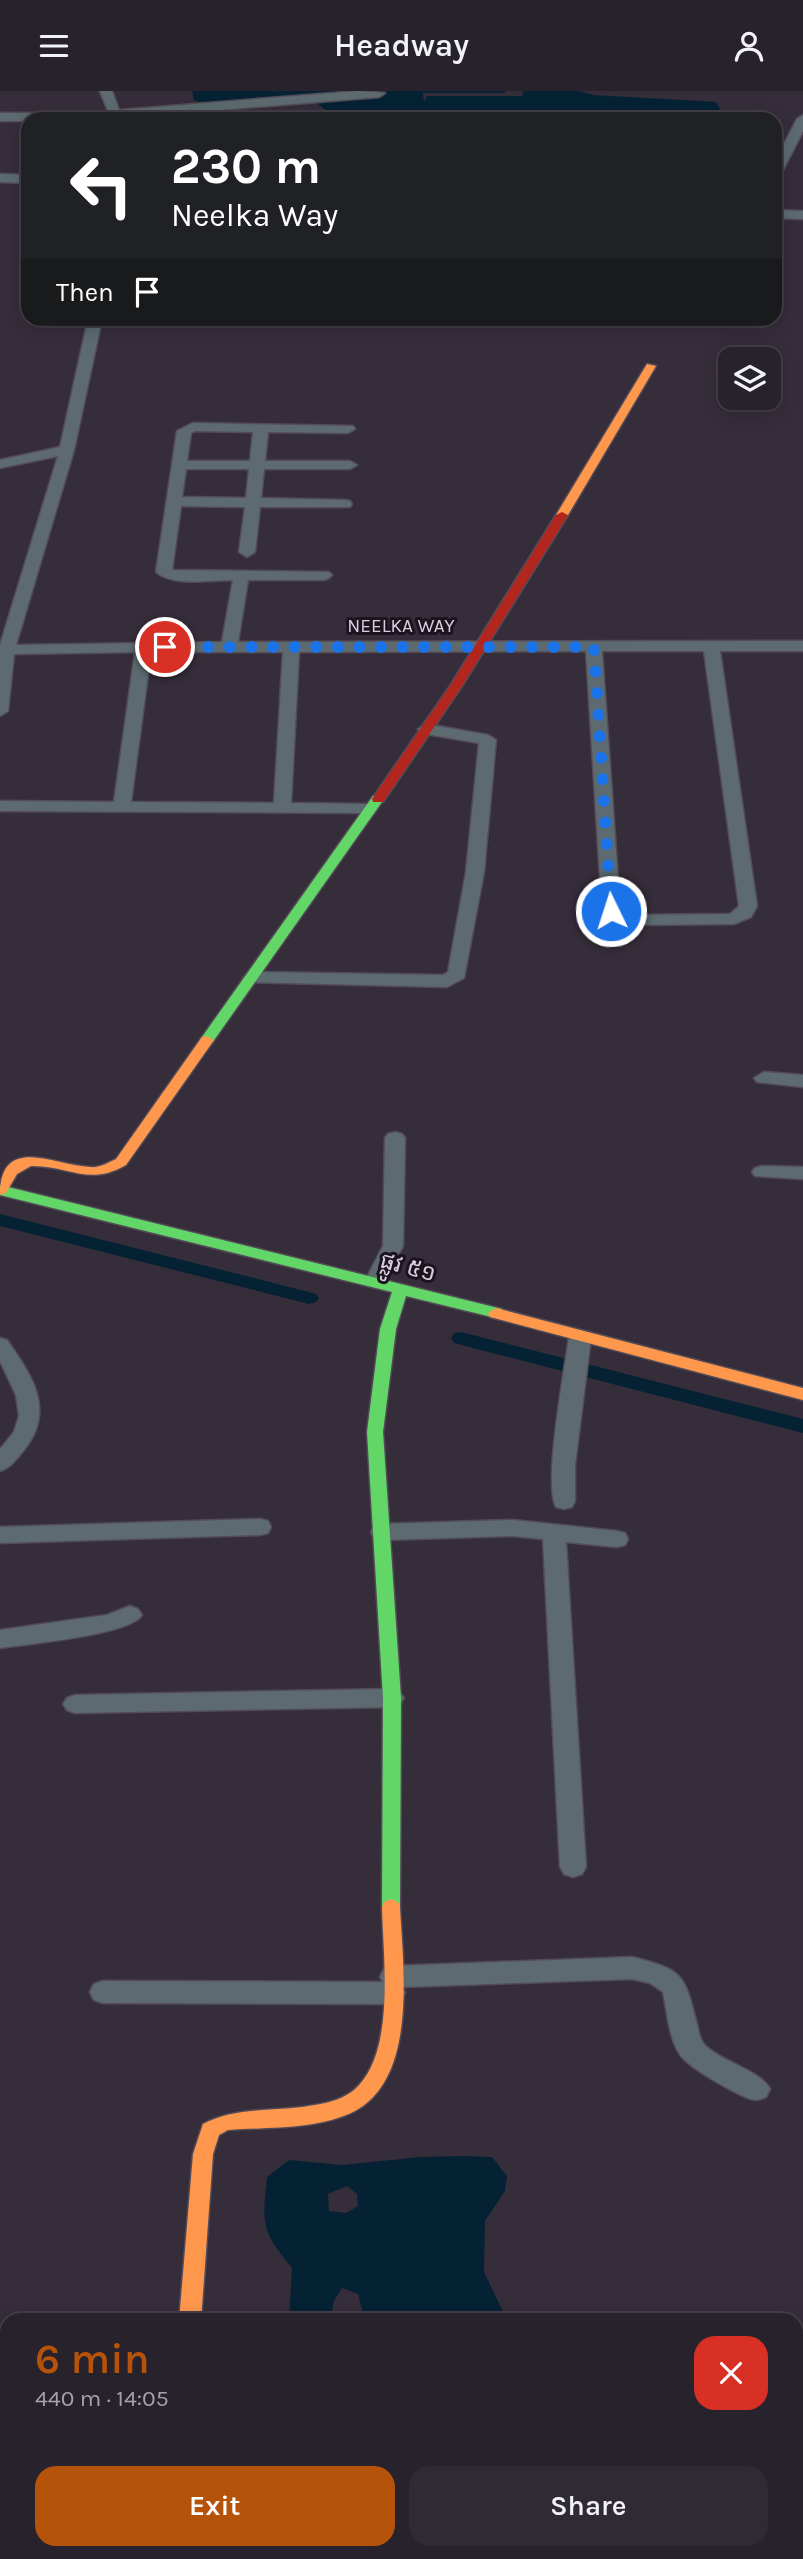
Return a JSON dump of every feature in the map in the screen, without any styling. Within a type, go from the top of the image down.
[{"type":"street","points":[[106,91],[114,112]]},
{"type":"street","points":[[171,112],[379,93]]},
{"type":"street","points":[[0,117],[21,117]]},
{"type":"street","points":[[782,160],[803,119]]},
{"type":"street","points":[[0,178],[21,179]]},
{"type":"street","points":[[782,214],[803,215]]},
{"type":"street","points":[[0,711],[3,650],[68,450],[94,326]]},
{"type":"street","points":[[0,1190],[8,1175],[19,1164],[33,1160],[98,1175],[121,1162],[289,929],[426,729],[480,646],[651,366]]},
{"type":"street","points":[[324,575],[164,572],[178,465],[186,428],[348,429]]},
{"type":"street","points":[[247,552],[261,428]]},
{"type":"street","points":[[0,464],[68,450]]},
{"type":"street","points":[[178,465],[350,465]]},
{"type":"street","points":[[173,501],[345,505]]},
{"type":"street","points":[[229,647],[241,575]]},
{"type":"street","name":"NEELKA WAY","points":[[3,650],[144,647],[803,646]]},
{"type":"street","points":[[122,807],[144,647]]},
{"type":"street","points":[[282,808],[291,647]]},
{"type":"street","points":[[594,647],[611,911],[626,921],[734,919],[745,913],[748,906],[712,648]]},
{"type":"street","points":[[252,978],[447,981],[457,974],[475,872],[488,740],[426,729]]},
{"type":"street","points":[[0,806],[368,810]]},
{"type":"street","points":[[764,1078],[803,1081]]},
{"type":"street","points":[[382,1270],[394,1237],[395,1139]]},
{"type":"street","points":[[762,1172],[803,1174]]},
{"type":"street","name":"ផ្លូវ ៥១","points":[[0,1190],[382,1270],[401,1288],[578,1354],[803,1394]]},
{"type":"street","points":[[191,2313],[201,2211],[203,2154],[210,2130],[225,2122],[327,2111],[348,2105],[368,2093],[385,2063],[392,2016],[393,1985],[390,1884],[392,1698],[375,1432],[388,1329],[401,1288]]},
{"type":"street","points":[[0,1345],[22,1381],[27,1395],[29,1418],[19,1441],[0,1463]]},
{"type":"street","points":[[564,1501],[564,1465],[578,1354]]},
{"type":"street","points":[[0,1535],[260,1527]]},
{"type":"street","points":[[382,1532],[473,1528],[554,1531],[617,1539]]},
{"type":"street","points":[[554,1531],[573,1867]]},
{"type":"street","points":[[0,1639],[110,1623],[130,1615]]},
{"type":"street","points":[[75,1704],[392,1698]]},
{"type":"street","points":[[103,1992],[393,1985],[632,1968],[657,1974],[674,1986],[690,2048],[697,2055],[707,2064],[757,2089]]},
{"type":"water","points":[[192,91],[506,91],[423,93],[424,102],[427,96],[522,96],[523,91],[579,91],[594,95],[716,102],[720,112],[329,112],[315,102],[202,103],[194,100]]},
{"type":"water","points":[[421,2157],[492,2157],[507,2176],[505,2191],[485,2221],[484,2272],[504,2313],[363,2313],[358,2294],[342,2288],[334,2301],[331,2313],[289,2313],[292,2268],[274,2245],[266,2226],[264,2206],[267,2177],[289,2160],[342,2165]],"holes":[[[347,2186],[357,2194],[358,2206],[346,2213],[329,2211],[328,2194]]]},
{"type":"waterway","points":[[0,1220],[309,1298]]},
{"type":"waterway","points":[[461,1338],[803,1426]]},
{"type":"traffic: fast","points":[[207,1040],[378,799]]},
{"type":"traffic: fast","points":[[0,1190],[496,1313]]},
{"type":"traffic: fast","points":[[391,1907],[392,1698],[375,1432],[388,1329],[401,1288]]},
{"type":"traffic: slow","points":[[562,515],[651,366]]},
{"type":"traffic: slow","points":[[1,1190],[12,1171],[30,1161],[90,1172],[107,1169],[121,1162],[207,1040]]},
{"type":"traffic: slow","points":[[496,1313],[803,1394]]},
{"type":"traffic: slow","points":[[191,2313],[203,2154],[210,2130],[225,2122],[304,2115],[334,2109],[347,2105],[366,2092],[380,2071],[388,2046],[392,2017],[394,1987],[391,1907]]},
{"type":"traffic: jam","points":[[378,799],[456,686],[562,515]]},
{"type":"route","points":[[165,647],[594,647],[611,911]]}]
